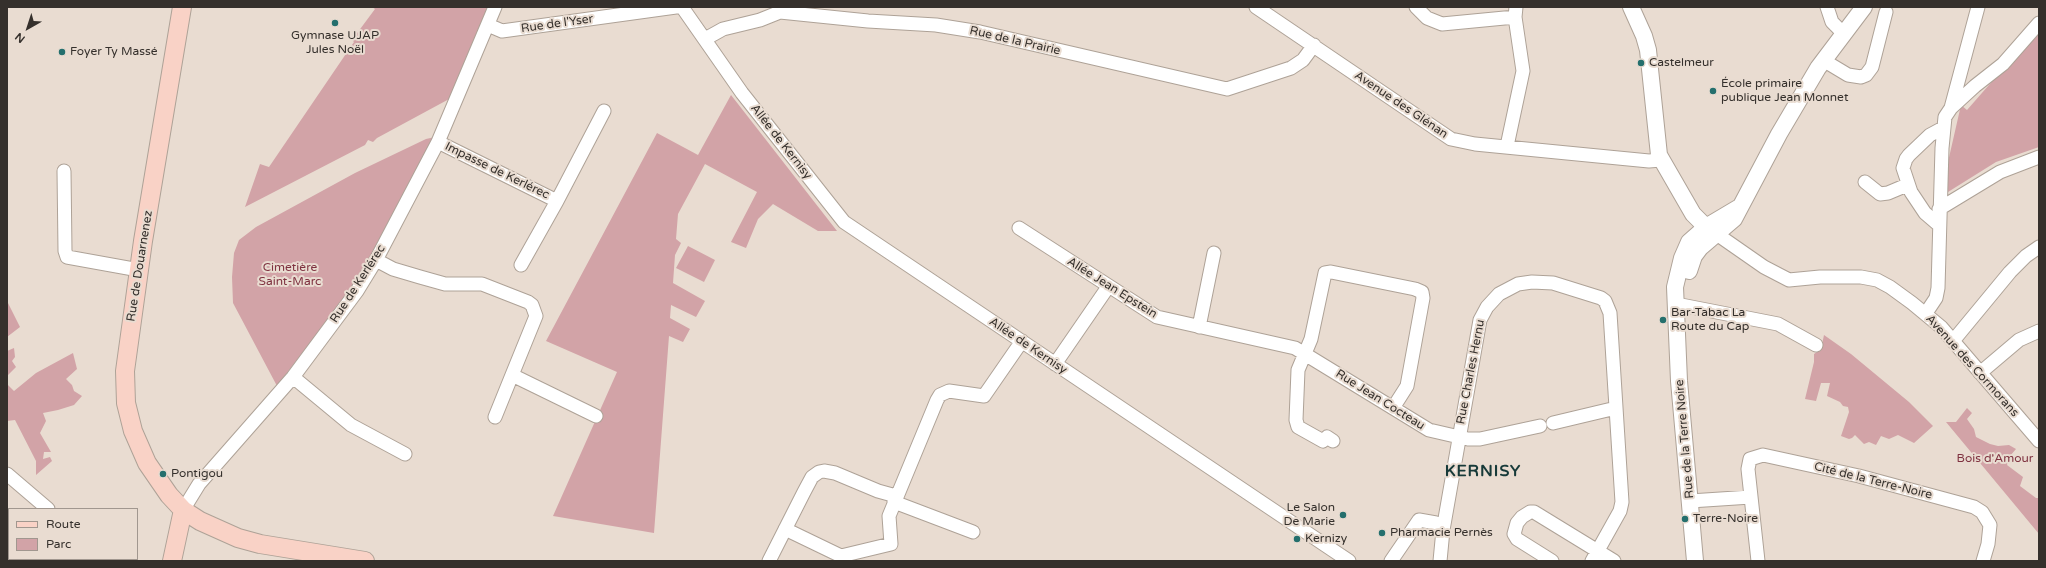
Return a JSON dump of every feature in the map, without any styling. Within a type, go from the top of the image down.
[{"type":"main road","name":"Rue de Douarnenez","points":[[182,7],[139,270],[125,371],[126,403],[134,437],[147,463],[169,495],[183,510],[213,528],[250,541],[285,549],[365,561]]},
{"type":"main road","points":[[172,561],[183,510]]},
{"type":"street","name":"Rue de Kerlérec","points":[[183,510],[199,484],[260,417],[293,377],[357,291],[376,260],[438,142],[496,7]]},
{"type":"street","name":"Rue de l'Yser","points":[[488,25],[502,31],[676,7]]},
{"type":"street","name":"Allée de Kernisy","points":[[682,7],[742,93],[844,222],[1349,561]]},
{"type":"street","name":"Avenue des Glénan","points":[[1256,7],[1314,45],[1445,136],[1465,142],[1649,161],[1661,160]]},
{"type":"street","points":[[1416,7],[1427,18],[1442,24],[1515,12],[1523,71],[1507,146]]},
{"type":"street","points":[[1631,7],[1644,36],[1648,50],[1658,150],[1661,160],[1693,214],[1711,230],[1738,208],[1823,60],[1864,7]]},
{"type":"street","points":[[1827,7],[1832,22],[1843,33]]},
{"type":"street","points":[[1951,108],[1978,7]]},
{"type":"street","name":"Rue de la Prairie","points":[[705,39],[723,29],[760,20],[780,12],[868,21],[936,25],[980,32],[1227,89],[1295,66],[1303,60],[1314,45]]},
{"type":"street","points":[[1823,60],[1848,75],[1861,77],[1866,74],[1872,67],[1886,12]]},
{"type":"street","points":[[1926,313],[1937,294],[1943,128],[1945,117],[1951,108],[1975,86],[1995,72],[2039,22]]},
{"type":"street","name":"Impasse de Kerlérec","points":[[521,266],[604,111]]},
{"type":"street","points":[[1939,225],[1918,204],[1907,185],[1903,168],[1906,159],[1930,135],[1943,128]]},
{"type":"street","name":"Impasse de Kerlérec","points":[[438,142],[557,201]]},
{"type":"street","points":[[1940,209],[2000,172],[2039,157]]},
{"type":"street","points":[[64,171],[65,250],[67,257],[139,270]]},
{"type":"street","points":[[1865,182],[1880,194],[1888,193],[1907,185]]},
{"type":"street","name":"Allée Jean Epstein","points":[[1019,228],[1157,318],[1284,345],[1306,353]]},
{"type":"street","name":"Rue de la Terre Noire","points":[[1695,561],[1679,382],[1679,311],[1674,292],[1681,281],[1692,250],[1695,236],[1711,230]]},
{"type":"street","name":"Avenue des Cormorans","points":[[1711,230],[1786,279],[1793,280],[1851,276],[1877,280],[1890,288],[1926,313],[1953,341],[2039,440]]},
{"type":"street","points":[[1953,341],[2010,272],[2026,256],[2039,247]]},
{"type":"street","points":[[1199,327],[1214,252]]},
{"type":"street","points":[[376,260],[401,272],[436,282],[454,284],[482,284],[510,294],[532,305],[536,316],[535,322],[495,417]]},
{"type":"street","points":[[1333,441],[1326,437],[1323,441],[1297,424],[1297,381],[1299,366],[1311,339],[1325,273],[1331,272],[1420,290],[1422,292],[1423,298],[1408,386],[1393,408]]},
{"type":"street","name":"Rue Charles Hernu","points":[[1440,561],[1442,530],[1480,320],[1487,307],[1499,294],[1510,287],[1525,282],[1552,283],[1584,291],[1605,301],[1610,313],[1621,507],[1595,556]]},
{"type":"street","points":[[1055,364],[1108,287]]},
{"type":"street","points":[[1679,311],[1778,324],[1816,345]]},
{"type":"street","points":[[1980,373],[2019,340],[2039,331]]},
{"type":"street","points":[[785,529],[841,556],[851,555],[891,544],[888,522],[895,499],[932,410],[940,395],[949,391],[984,396],[1022,341]]},
{"type":"street","name":"Rue Jean Cocteau","points":[[1306,353],[1424,428],[1458,437]]},
{"type":"street","points":[[512,375],[596,416]]},
{"type":"street","points":[[293,377],[351,424],[406,454]]},
{"type":"street","name":"Rue Charles Hernu","points":[[1458,437],[1475,439],[1488,438],[1616,408]]},
{"type":"street","name":"Cité de la Terre-Noire","points":[[1758,561],[1748,469],[1749,462],[1753,457],[1763,455],[1859,476],[1974,507],[1982,512],[1990,525],[1984,561]]},
{"type":"street","points":[[769,561],[812,478],[824,471],[834,473],[878,491],[973,532]]},
{"type":"street","points":[[7,474],[47,508]]},
{"type":"street","points":[[1690,501],[1751,497]]},
{"type":"street","points":[[1552,561],[1516,539],[1514,534],[1517,524],[1522,517],[1530,512],[1534,512],[1595,556],[1614,561]]},
{"type":"street","points":[[1391,561],[1419,520],[1436,523]]},
{"type":"green space","points":[[372,7],[490,7],[451,98],[377,138],[373,142],[368,140],[365,145],[245,207],[260,164],[269,167],[354,42],[352,40],[375,9]]},
{"type":"green space","points":[[2039,28],[2039,147],[1996,162],[1948,192],[1945,175],[1961,105],[1967,110]]},
{"type":"green space","points":[[731,95],[837,231],[818,231],[773,204],[758,219],[746,248],[731,242],[757,192],[705,164],[678,214],[676,239],[681,243],[675,255],[673,283],[705,301],[696,317],[671,305],[670,318],[690,329],[683,342],[669,336],[654,533],[553,516],[617,372],[546,341],[657,133],[698,155]]},
{"type":"green space","name":"Cimetière Saint-Marc","points":[[435,137],[358,280],[277,386],[233,303],[232,277],[234,253],[239,240],[256,227],[355,173],[426,139]]},
{"type":"green space","points":[[688,246],[715,260],[704,282],[676,268]]},
{"type":"green space","points":[[7,301],[20,327],[7,337]]},
{"type":"green space","points":[[1824,335],[1851,354],[1909,402],[1933,426],[1914,443],[1898,435],[1889,439],[1881,436],[1876,445],[1869,442],[1864,444],[1855,435],[1849,439],[1841,436],[1849,412],[1848,407],[1843,406],[1840,402],[1827,396],[1830,383],[1821,383],[1816,401],[1805,399],[1814,362],[1814,354],[1821,349]]},
{"type":"green space","points":[[14,348],[15,357],[12,361],[16,367],[7,376],[7,351]]},
{"type":"green space","points":[[73,353],[77,369],[66,379],[72,385],[74,391],[82,396],[74,405],[43,413],[46,421],[40,433],[51,452],[44,452],[43,459],[50,457],[52,461],[36,475],[36,461],[15,420],[7,421],[7,384],[14,391],[36,373]]},
{"type":"green space","name":"Bois d'Amour","points":[[1967,408],[1972,413],[1967,419],[1974,429],[1976,437],[1990,444],[1998,446],[2009,445],[2016,449],[2010,456],[2007,465],[2023,477],[2020,486],[2036,498],[2039,498],[2039,534],[1946,422],[1956,422]]},
{"type":"place","name":"Gymnase UJAP Jules Noël","points":[[335,23]]},
{"type":"place","name":"Foyer Ty Massé","points":[[62,52]]},
{"type":"place","name":"Castelmeur","points":[[1641,63]]},
{"type":"place","name":"École primaire publique Jean Monnet","points":[[1713,91]]},
{"type":"place","name":"Bar-Tabac La Route du Cap","points":[[1663,320]]},
{"type":"place","name":"Pontigou","points":[[163,474]]},
{"type":"place","name":"Le Salon De Marie","points":[[1343,515]]},
{"type":"place","name":"Terre-Noire","points":[[1685,519]]},
{"type":"place","name":"Pharmacie Pernès","points":[[1382,533]]},
{"type":"place","name":"Kernizy","points":[[1297,539]]},
{"type":"district","name":"KERNISY","points":[[1483,472]]}]
